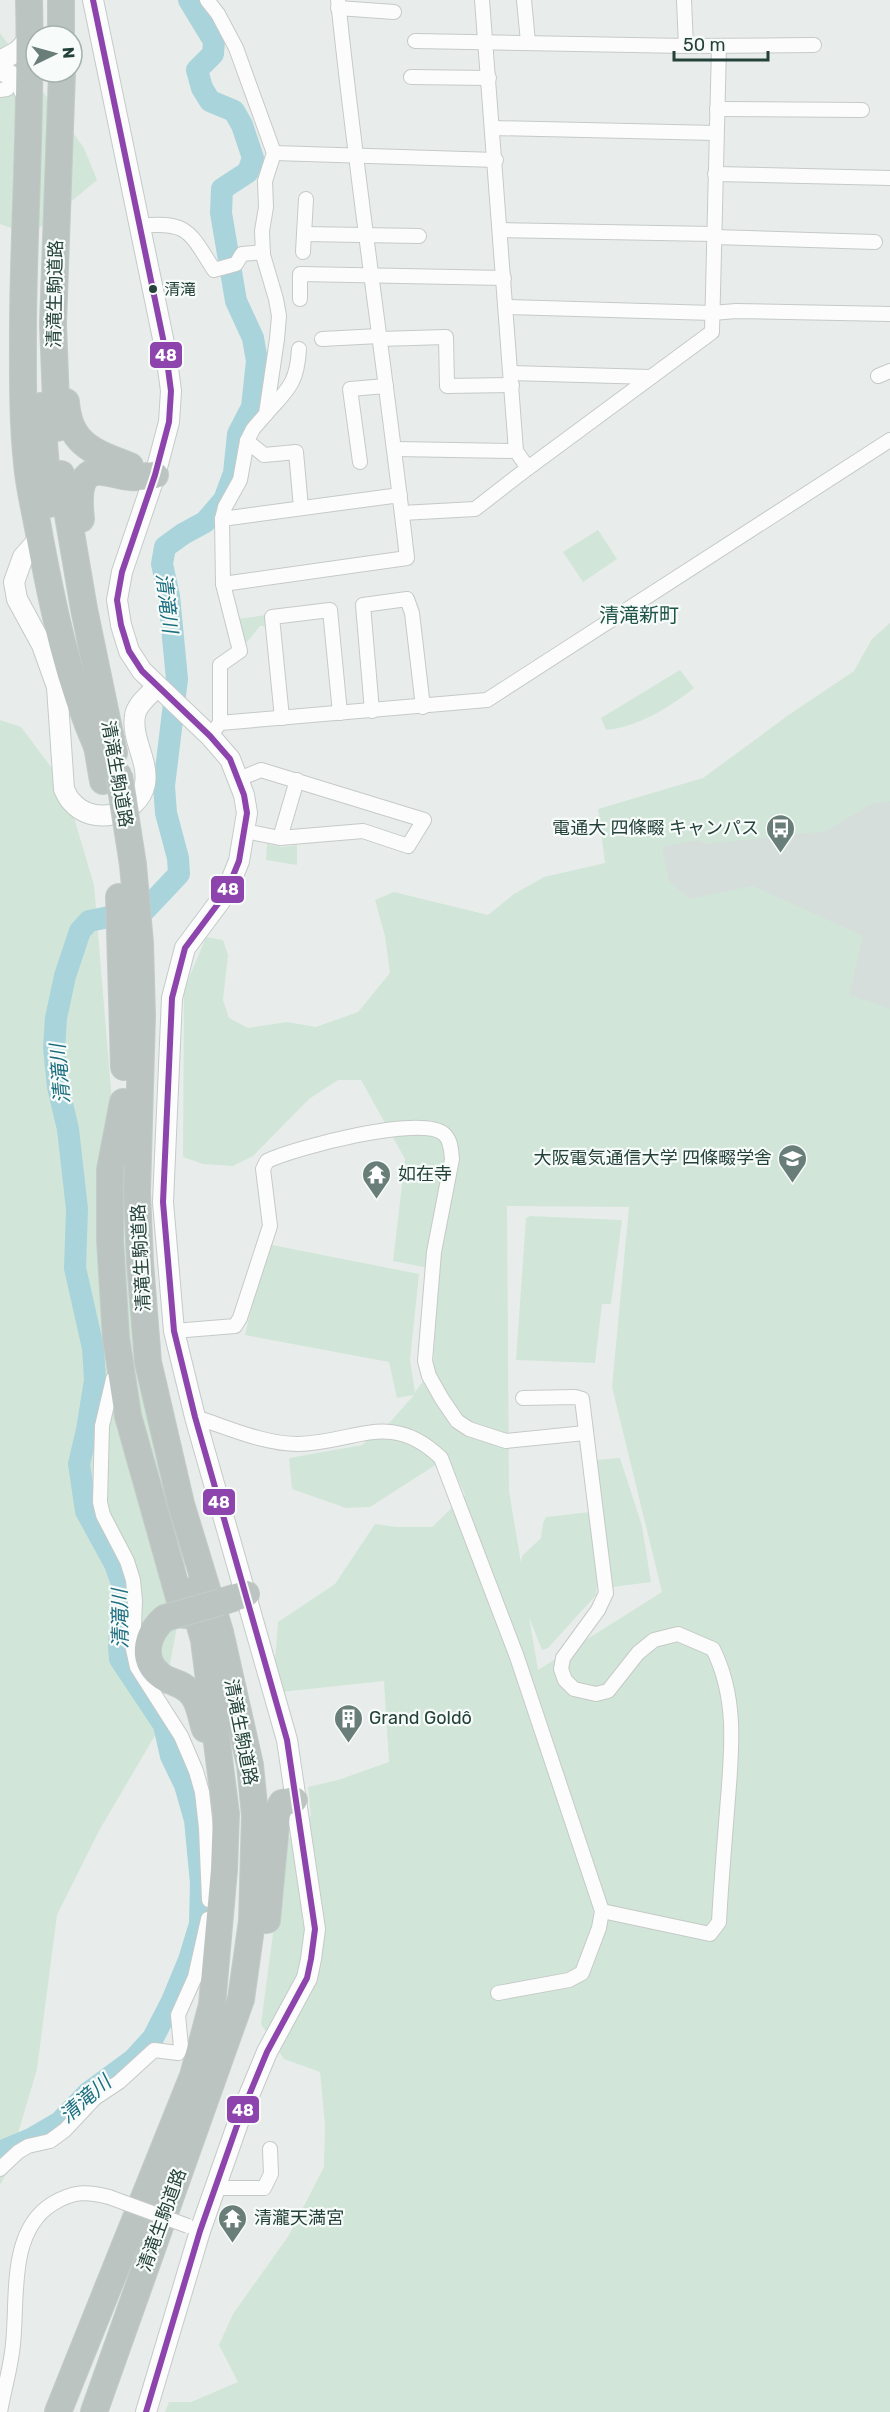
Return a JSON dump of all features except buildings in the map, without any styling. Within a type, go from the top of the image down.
[{"type":"highway","points":[[29,0],[34,24]]},
{"type":"highway","points":[[39,24],[44,0]]},
{"type":"highway","points":[[61,0],[62,24]]},
{"type":"highway","points":[[24,66],[12,92],[27,464],[60,640],[78,699],[98,749]]},
{"type":"highway","name":"清滝生駒道路","points":[[43,84],[40,389],[49,505],[98,749],[111,778]]},
{"type":"highway","name":"清滝生駒道路","points":[[62,84],[53,324],[55,395],[61,468],[72,544],[101,691],[111,778],[140,943],[142,1016],[137,1192],[148,1362],[181,1503],[220,1632],[250,1765],[255,1815],[252,1921],[241,1999],[94,2412]]},
{"type":"highway","points":[[55,286],[67,417],[76,436],[92,452],[155,475]]},
{"type":"highway","points":[[101,691],[98,643],[79,501],[80,486],[88,476],[99,471],[129,477],[155,475]]},
{"type":"highway","name":"清滝生駒道路","points":[[58,2412],[193,2076],[212,2005],[224,1870],[226,1814],[204,1640],[150,1453],[128,1336],[121,918],[125,866]]},
{"type":"highway","points":[[123,1102],[110,1170],[110,1240],[121,1378],[128,1416],[188,1626],[208,1738],[219,1846],[224,1870]]},
{"type":"highway","points":[[208,1738],[197,1700],[178,1682],[161,1677],[155,1671],[148,1653],[151,1633],[165,1618],[246,1594]]},
{"type":"highway","points":[[178,1682],[190,1672],[194,1657]]},
{"type":"highway","points":[[215,2069],[253,2001],[260,1973],[278,1814],[282,1803],[294,1800]]},
{"type":"street","points":[[93,0],[166,353],[171,392],[169,422],[155,475],[122,572],[117,600],[121,625],[129,651],[142,671],[160,690],[210,728],[230,759],[239,779],[247,813],[239,861],[226,893],[185,948],[172,999],[163,1202],[174,1331],[195,1417],[287,1740],[294,1800],[315,1929],[307,1978],[267,2052],[240,2117],[216,2188],[194,2229],[146,2412]]},
{"type":"street","points":[[207,0],[218,14],[236,48],[274,153],[265,180],[263,252],[279,316],[266,414]]},
{"type":"street","points":[[482,0],[496,160],[516,451],[528,468]]},
{"type":"street","points":[[524,0],[528,42]]},
{"type":"street","points":[[684,0],[686,46]]},
{"type":"street","points":[[223,584],[407,558],[338,4],[394,12]]},
{"type":"street","points":[[415,41],[686,46],[814,45]]},
{"type":"street","points":[[402,513],[475,509],[712,332],[718,46]]},
{"type":"street","points":[[0,62],[24,47]]},
{"type":"street","points":[[0,69],[19,81],[12,92]]},
{"type":"street","points":[[411,77],[489,78]]},
{"type":"street","points":[[717,110],[862,110]]},
{"type":"street","points":[[493,128],[716,133]]},
{"type":"street","points":[[274,153],[496,160]]},
{"type":"street","points":[[715,174],[890,178]]},
{"type":"street","points":[[303,252],[306,199]]},
{"type":"street","points":[[139,226],[166,224],[177,226],[197,243],[214,270],[229,266],[242,254],[263,252]]},
{"type":"street","points":[[500,230],[875,242]]},
{"type":"street","points":[[304,234],[419,236]]},
{"type":"street","points":[[300,299],[300,274],[504,278]]},
{"type":"street","points":[[507,307],[713,313],[736,311],[890,314]]},
{"type":"street","points":[[322,339],[446,337],[447,386],[512,379],[651,377]]},
{"type":"street","points":[[210,728],[220,665],[240,651],[223,584],[222,519],[225,507],[240,480],[247,441],[253,429],[291,386],[296,376],[299,349]]},
{"type":"street","points":[[360,462],[350,389],[386,386]]},
{"type":"street","points":[[210,728],[282,718],[487,700],[890,440]]},
{"type":"street","points":[[247,441],[264,455],[296,452],[301,508]]},
{"type":"street","points":[[395,449],[516,451]]},
{"type":"street","points":[[222,519],[400,495]]},
{"type":"street","points":[[40,538],[22,557],[14,582],[17,599],[42,645],[57,687],[64,789],[71,801],[80,808],[94,815],[118,813],[132,807],[140,797],[145,783],[145,767],[134,723],[135,713],[160,690]]},
{"type":"street","points":[[19,571],[36,569],[46,574]]},
{"type":"street","points":[[372,711],[363,604],[407,599],[412,613],[423,706]]},
{"type":"street","points":[[282,718],[272,617],[330,610],[340,713]]},
{"type":"street","points":[[239,779],[261,770],[424,820],[408,846],[363,831],[280,838],[245,831]]},
{"type":"street","points":[[280,838],[297,780]]},
{"type":"street","points":[[174,1331],[235,1326],[240,1318],[270,1226],[263,1169],[267,1161],[339,1137],[366,1135],[406,1126],[433,1128],[444,1134],[451,1146],[452,1159],[434,1252],[425,1361],[429,1376],[457,1421],[469,1429],[506,1441],[585,1433]]},
{"type":"street","points":[[0,2169],[28,2146],[50,2140],[65,2130],[94,2098],[119,2082],[154,2050],[178,2053],[181,2047],[178,2015],[195,1977],[208,1922],[210,1884],[202,1792],[181,1736],[137,1666],[133,1650],[135,1601],[133,1580],[127,1561],[103,1515],[100,1502],[102,1426],[113,1379],[121,1378]]},
{"type":"street","points":[[523,1398],[575,1397],[582,1399],[606,1593],[598,1610],[563,1658],[561,1669],[565,1680],[573,1689],[583,1693],[596,1694],[608,1691],[638,1653],[654,1640],[678,1634],[713,1649],[722,1667],[728,1689],[733,1725],[718,1922],[711,1934],[602,1911]]},
{"type":"street","points":[[195,1417],[259,1437],[297,1444],[392,1431],[406,1434],[427,1444],[441,1458],[517,1657],[602,1911],[599,1928],[582,1973],[569,1980],[498,1993]]},
{"type":"street","points":[[216,2188],[264,2188],[271,2174],[270,2149]]},
{"type":"street","points":[[0,2412],[13,2345],[17,2278],[26,2233],[39,2213],[60,2199],[88,2191],[194,2229]]},
{"type":"shaded area","name":"大阪電気通信大学 四條畷学舎","points":[[890,787],[890,1334],[653,898],[651,849]]},
{"type":"green space","points":[[0,33],[24,66],[24,84],[37,84],[84,148],[97,180],[31,235],[0,224]]},
{"type":"green space","points":[[598,530],[617,559],[583,582],[563,552]]},
{"type":"green space","points":[[266,615],[267,626],[260,626],[247,642],[242,643],[237,619]]},
{"type":"green space","points":[[890,623],[890,801],[871,804],[826,831],[706,844],[699,840],[662,847],[669,882],[690,899],[753,886],[863,936],[849,995],[890,1009],[890,2412],[165,2412],[169,2402],[191,2402],[238,2382],[219,2345],[233,2314],[289,2235],[324,2167],[325,2125],[320,2072],[284,2059],[261,2024],[285,1842],[311,1816],[308,1787],[338,1780],[389,1762],[384,1681],[281,1692],[275,1662],[278,1622],[335,1584],[375,1524],[396,1527],[432,1527],[465,1495],[448,1457],[370,1507],[346,1508],[292,1489],[289,1458],[362,1445],[391,1421],[414,1395],[397,1398],[389,1362],[245,1335],[265,1250],[272,1245],[419,1274],[410,1360],[415,1392],[433,1368],[439,1270],[393,1261],[405,1159],[361,1080],[338,1080],[309,1099],[253,1156],[233,1166],[203,1164],[183,1157],[184,990],[206,937],[223,940],[228,955],[223,1000],[229,1018],[248,1028],[287,1022],[316,1027],[358,1012],[390,973],[385,936],[375,900],[394,892],[488,915],[514,894],[544,877],[605,863],[598,809],[703,778],[790,714],[854,671],[872,639]],"holes":[[[507,1206],[629,1207],[612,1387],[662,1592],[538,1670],[529,1617],[542,1650],[548,1648],[596,1595],[597,1583],[590,1512],[546,1517],[541,1538],[522,1556],[521,1563],[509,1491]]]},
{"type":"green space","points":[[680,670],[694,688],[674,703],[641,721],[606,730],[601,718]]},
{"type":"green space","points":[[0,720],[21,727],[64,784],[94,885],[112,1102],[139,1307],[167,1381],[190,1527],[176,1632],[157,1732],[100,1829],[57,1915],[37,2069],[6,2174],[0,2185]]},
{"type":"green space","points":[[267,844],[282,847],[297,845],[297,865],[266,860]]},
{"type":"green space","points":[[530,1216],[622,1220],[611,1304],[602,1304],[595,1363],[516,1360],[526,1218]]},
{"type":"green space","points":[[620,1458],[642,1526],[651,1582],[613,1587],[595,1460]]},
{"type":"waterway","name":"清滝川","points":[[0,2152],[31,2139],[60,2122],[89,2092],[134,2059],[153,2038],[189,1960],[200,1924],[201,1883],[195,1820],[185,1785],[171,1756],[164,1725],[120,1659],[123,1587],[115,1564],[86,1511],[79,1464],[95,1380],[93,1348],[75,1268],[77,1209],[68,1129],[58,1087],[54,1048],[56,1018],[65,976],[80,931],[89,921],[145,910],[179,874],[178,858],[166,813],[164,786],[177,679],[169,596],[162,564],[165,547],[205,522],[224,500],[234,473],[238,434],[252,407],[257,361],[253,338],[236,301],[221,213],[222,189],[248,172],[253,158],[242,125],[234,111],[210,101],[202,88],[197,70],[213,54],[214,41],[189,0]]},
{"type":"transit line","name":"48","points":[[93,0],[166,353],[171,391],[169,422],[155,475],[122,572],[117,600],[121,625],[129,651],[142,671],[210,736],[230,759],[244,795],[247,813],[239,861],[226,893],[185,948],[172,998],[163,1202],[174,1331],[195,1417],[287,1740],[315,1929],[307,1978],[267,2052],[240,2117],[200,2231],[146,2412]]},
{"type":"place","name":"清滝","points":[[153,289]]},
{"type":"place","name":"電通大 四條畷 キャンパス","points":[[780,854]]},
{"type":"place","name":"大阪電気通信大学 四條畷学舎","points":[[793,1184]]},
{"type":"place","name":"如在寺","points":[[377,1200]]},
{"type":"place","name":"Grand Goldô","points":[[348,1744]]},
{"type":"place","name":"清瀧天満宮","points":[[233,2244]]},
{"type":"district","name":"清滝新町","points":[[639,615]]}]
